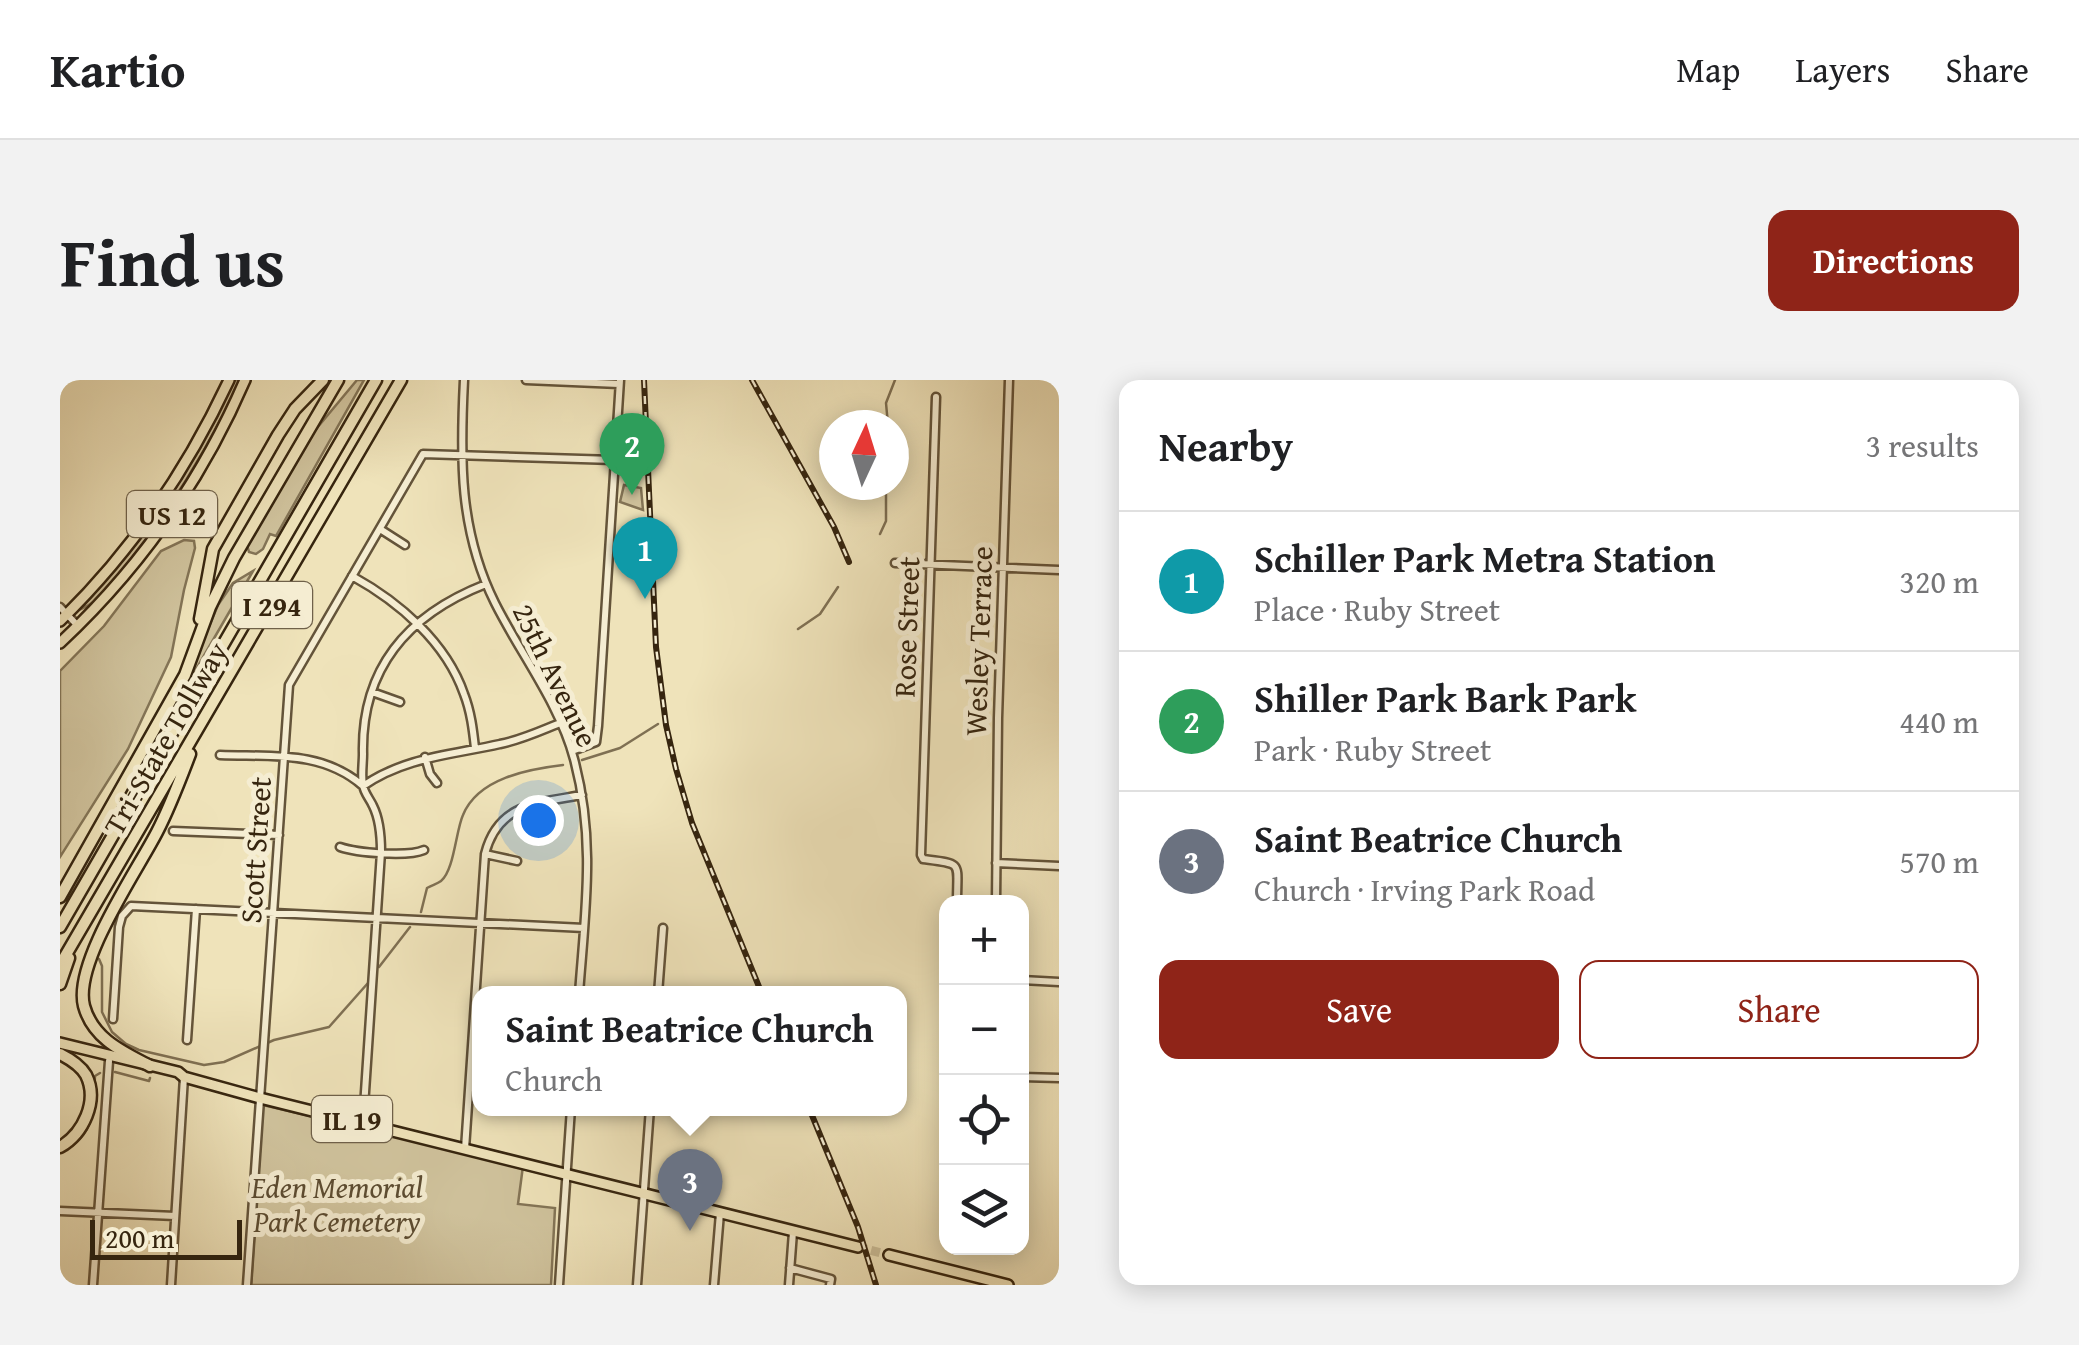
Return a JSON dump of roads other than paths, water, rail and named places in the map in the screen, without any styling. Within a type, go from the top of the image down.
[{"type":"highway","name":"I 294","points":[[179,684],[201,614],[213,549],[278,434],[323,380]]},
{"type":"highway","name":"I 294","points":[[60,897],[185,675],[223,578],[338,380]]},
{"type":"highway","name":"Tri-State Tollway","points":[[60,927],[376,380]]},
{"type":"highway","name":"Tri-State Tollway","points":[[60,965],[402,380]]},
{"type":"highway","points":[[150,1066],[98,1033],[86,1011],[83,990],[100,936],[158,830],[204,719]]},
{"type":"highway","points":[[60,888],[89,844]]},
{"type":"highway","points":[[60,984],[74,942]]},
{"type":"highway","points":[[60,1049],[84,1072],[90,1099],[80,1130],[60,1147]]},
{"type":"main road","name":"US 12","points":[[62,614],[102,578],[150,519],[203,434],[229,380]]},
{"type":"main road","name":"US 12","points":[[60,643],[128,572],[182,501],[246,380]]},
{"type":"main road","name":"IL 19","points":[[60,1049],[178,1072],[184,1077]]},
{"type":"main road","name":"IL 19","points":[[60,1049],[858,1247]]},
{"type":"main road","points":[[889,1255],[1008,1285]]},
{"type":"street","name":"25th Avenue","points":[[464,380],[460,454],[470,531],[487,584],[560,722],[572,751],[582,795],[588,874],[580,986]]},
{"type":"street","points":[[526,380],[620,382],[596,742],[572,751]]},
{"type":"street","name":"Wesley Terrace","points":[[996,895],[1010,380]]},
{"type":"street","name":"Rose Street","points":[[936,397],[920,855],[922,859],[954,864],[956,895]]},
{"type":"street","name":"Scott Street","points":[[247,1285],[290,682],[423,454],[460,454]]},
{"type":"street","points":[[460,454],[614,460]]},
{"type":"street","points":[[380,529],[405,544]]},
{"type":"street","points":[[895,563],[1059,570]]},
{"type":"street","points":[[352,576],[389,598],[441,651],[456,673],[468,706],[475,748]]},
{"type":"street","points":[[362,786],[364,728],[372,692],[390,655],[416,624],[456,596],[487,584]]},
{"type":"street","points":[[62,614],[78,626]]},
{"type":"street","points":[[372,692],[400,702]]},
{"type":"street","points":[[362,786],[387,771],[425,758],[517,740],[560,722]]},
{"type":"street","points":[[220,755],[305,759],[328,764],[362,786],[375,808],[381,852],[362,1122]]},
{"type":"street","points":[[425,758],[437,782]]},
{"type":"street","points":[[477,986],[485,854],[496,827],[528,806],[582,795]]},
{"type":"street","points":[[173,831],[278,836]]},
{"type":"street","points":[[340,847],[415,854],[424,850]]},
{"type":"street","points":[[485,854],[518,860]]},
{"type":"street","points":[[996,863],[1059,866]]},
{"type":"street","points":[[113,1019],[119,927],[131,906],[584,928]]},
{"type":"street","points":[[187,1040],[196,909]]},
{"type":"street","points":[[659,986],[663,928]]},
{"type":"street","points":[[1029,980],[1059,982]]},
{"type":"street","points":[[465,1149],[472,1050]]},
{"type":"street","points":[[93,1285],[109,1062]]},
{"type":"street","points":[[1029,1076],[1059,1078]]},
{"type":"street","points":[[170,1285],[184,1077]]},
{"type":"street","points":[[559,1285],[571,1116]]},
{"type":"street","points":[[637,1285],[649,1116]]},
{"type":"street","points":[[60,1210],[176,1216]]},
{"type":"street","points":[[714,1285],[720,1213]]},
{"type":"street","points":[[789,1285],[793,1232]]},
{"type":"street","points":[[790,1268],[831,1279],[830,1285]]},
{"type":"waterway","points":[[887,410],[895,380]]},
{"type":"waterway","points":[[880,534],[886,521],[886,500]]},
{"type":"waterway","points":[[798,629],[820,614],[838,587]]},
{"type":"waterway","points":[[582,760],[620,748],[658,724]]},
{"type":"waterway","points":[[421,912],[427,888],[441,881],[449,869],[470,802],[506,778],[563,765]]},
{"type":"waterway","points":[[379,967],[410,927]]},
{"type":"waterway","points":[[99,959],[102,1012],[112,1032],[139,1050],[204,1065],[224,1062],[274,1040],[329,1027],[368,983]]},
{"type":"waterway","points":[[115,1072],[149,1081],[150,1078]]},
{"type":"waterway","points":[[60,1153],[86,1130],[93,1111],[95,1076],[100,1073]]},
{"type":"tunnel","points":[[858,1247],[889,1255]]},
{"type":"railway","points":[[644,380],[656,647],[666,725],[692,823],[759,986]]},
{"type":"railway","points":[[752,380],[834,527],[849,562]]},
{"type":"railway","points":[[812,1116],[858,1227],[876,1285]]},
{"type":"place","name":"Shiller Park Bark Park","points":[[632,495]]},
{"type":"place","name":"Schiller Park Metra Station","points":[[645,599]]},
{"type":"place","name":"Saint Beatrice Church","points":[[690,1231]]},
{"type":"park label","name":"Eden Memorial Park Cemetery","points":[[337,1204]]}]
